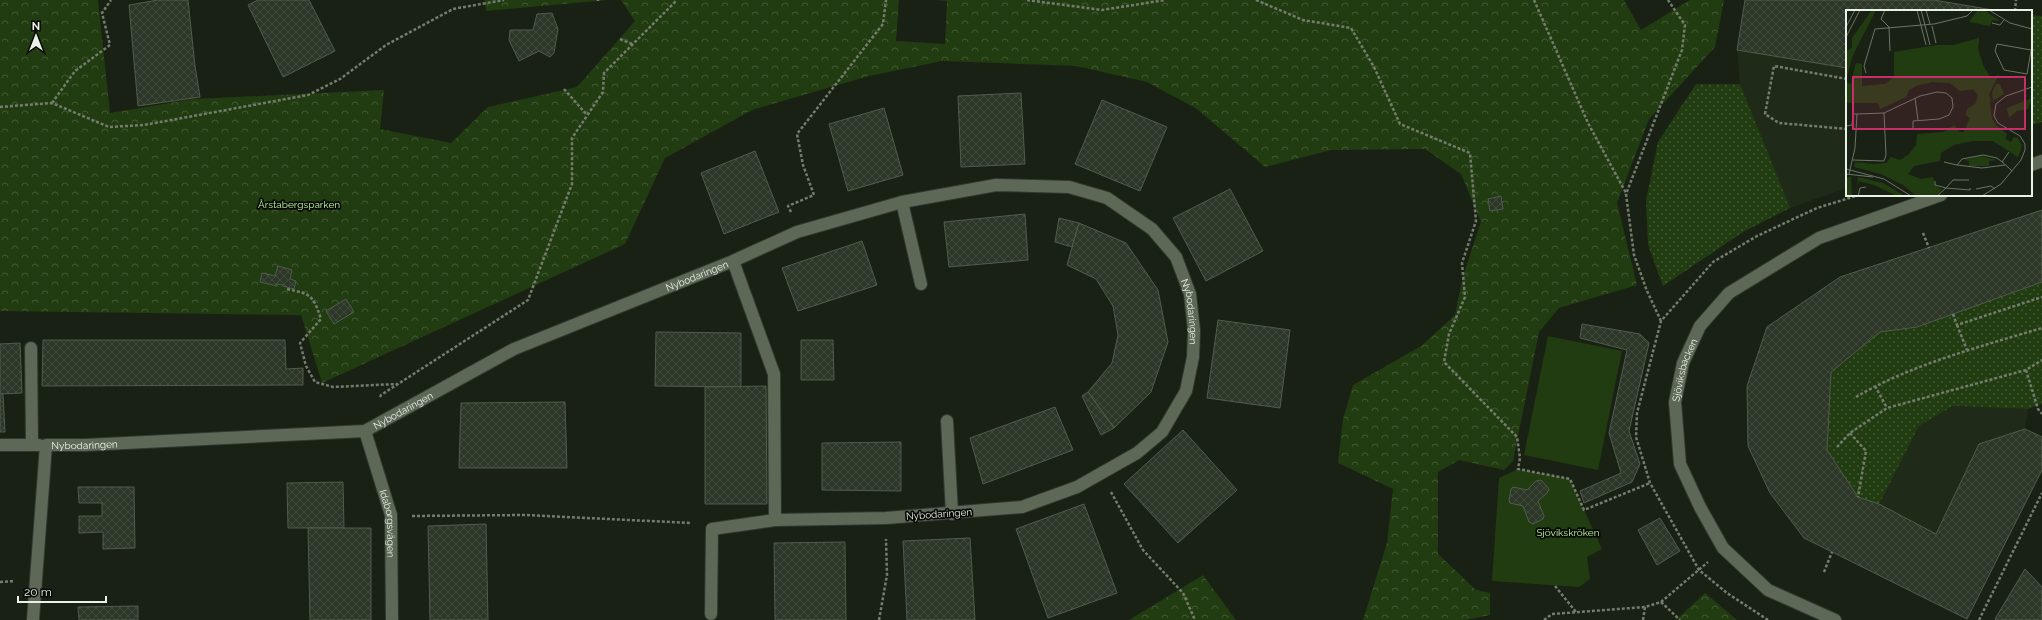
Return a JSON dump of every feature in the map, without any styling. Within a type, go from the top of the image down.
[{"type":"street","points":[[2032,165],[2042,161]]},
{"type":"street","name":"Nybodaringen","points":[[0,445],[86,445],[365,430],[514,349],[732,261],[798,232],[902,202],[996,185],[1069,187],[1107,198],[1152,229],[1176,257],[1190,294],[1194,331],[1193,357],[1186,391],[1162,432],[1137,453],[1077,487],[1022,507],[952,514],[886,518],[775,520],[712,530]]},
{"type":"street","name":"Sjöviksbacken","points":[[1835,620],[1768,590],[1723,548],[1700,507],[1680,464],[1676,402],[1683,363],[1700,326],[1729,293],[1819,238],[1937,196]]},
{"type":"street","points":[[902,202],[921,284]]},
{"type":"street","name":"Nybodaringen","points":[[732,261],[774,374],[775,520]]},
{"type":"street","points":[[31,348],[32,445]]},
{"type":"street","points":[[947,421],[952,514]]},
{"type":"street","name":"Idaborgsvägen","points":[[365,430],[391,515],[392,620]]},
{"type":"street","name":"Nybodaringen","points":[[33,620],[46,445]]},
{"type":"street","points":[[711,614],[712,530]]},
{"type":"path","points":[[52,103],[75,71],[110,45],[102,13],[111,0]]},
{"type":"path","points":[[0,107],[52,103],[109,127],[144,125],[308,95],[340,80],[386,46],[453,9],[504,0]]},
{"type":"path","points":[[365,430],[381,395],[528,300],[572,184],[572,138],[603,92],[604,73],[677,0]]},
{"type":"path","points":[[788,206],[814,195],[803,165],[797,134],[883,24],[886,0]]},
{"type":"path","points":[[1027,0],[1102,10],[1165,0]]},
{"type":"path","points":[[1256,0],[1303,20],[1351,28],[1374,67],[1400,124],[1470,153],[1476,221],[1462,263],[1466,297],[1449,334],[1444,362],[1517,437],[1520,458],[1518,469],[1570,479],[1584,510],[1650,483]]},
{"type":"path","points":[[1534,0],[1588,123],[1626,194],[1634,255],[1646,291],[1661,321]]},
{"type":"path","points":[[1626,194],[1682,50],[1684,25],[1668,0]]},
{"type":"path","points":[[2015,10],[2016,0]]},
{"type":"path","points":[[620,39],[632,44]]},
{"type":"path","points":[[1846,79],[1774,66],[1765,114],[1779,123],[1846,129]]},
{"type":"path","points":[[564,89],[587,115]]},
{"type":"path","points":[[1768,620],[1727,593],[1699,570],[1650,483],[1636,437],[1637,413],[1661,321],[1713,262],[1756,236],[1818,208],[1856,196]]},
{"type":"path","points":[[1923,233],[1928,248]]},
{"type":"path","points":[[287,289],[307,293],[315,302],[321,319],[300,343],[306,366],[315,382],[333,387],[398,384]]},
{"type":"path","points":[[1957,325],[2042,297]]},
{"type":"path","points":[[1953,314],[1967,350]]},
{"type":"path","points":[[1856,397],[1875,386],[1967,350],[2042,328]]},
{"type":"path","points":[[1837,447],[1850,433],[1887,408],[2026,370],[2042,360]]},
{"type":"path","points":[[2026,370],[2038,409],[2042,414]]},
{"type":"path","points":[[1875,386],[1887,408]]},
{"type":"path","points":[[1850,433],[1866,451],[1858,497]]},
{"type":"path","points":[[1979,620],[2042,493]]},
{"type":"path","points":[[1114,499],[1144,550],[1183,593],[1195,620]]},
{"type":"path","points":[[391,515],[525,515],[697,524],[712,530]]},
{"type":"path","points":[[879,620],[887,575],[886,541]]},
{"type":"path","points":[[1824,572],[1832,552]]},
{"type":"path","points":[[1544,620],[1552,614],[1645,607],[1661,602],[1699,570]]},
{"type":"path","points":[[1555,586],[1576,612]]},
{"type":"path","points":[[1661,602],[1680,620]]},
{"type":"path","points":[[1643,620],[1645,607]]},
{"type":"shaded area","points":[[1745,0],[1934,0],[1993,10],[1846,10],[1846,188],[1790,208],[1743,232],[1663,286],[1648,245],[1646,201],[1658,142],[1696,84],[1740,84],[1737,50]]},
{"type":"shaded area","points":[[1953,406],[2028,409],[2025,429],[1979,444],[1936,534],[1879,504],[1919,426]]},
{"type":"green space","name":"Årstabergsparken","points":[[0,0],[98,0],[110,113],[193,99],[384,90],[380,129],[451,143],[488,107],[577,87],[635,21],[621,0],[899,0],[896,41],[945,44],[947,1],[934,0],[1624,0],[1641,30],[1690,0],[1724,0],[1715,47],[1649,119],[1617,203],[1637,285],[1559,308],[1539,332],[1513,461],[1504,470],[1459,460],[1438,472],[1438,554],[1476,590],[1490,593],[1490,615],[1466,620],[1363,620],[1387,543],[1393,489],[1338,463],[1343,419],[1353,385],[1421,346],[1455,315],[1463,276],[1481,222],[1461,174],[1425,149],[1331,150],[1265,167],[1197,109],[1147,82],[1076,66],[942,61],[869,76],[752,110],[665,158],[625,244],[322,383],[301,315],[0,311]]},
{"type":"green space","points":[[485,0],[608,0],[486,11]]},
{"type":"green space","points":[[2032,15],[2042,16],[2042,122],[2032,125]]},
{"type":"green space","points":[[1696,84],[1740,84],[1790,208],[1743,232],[1663,286],[1648,245],[1646,201],[1658,142]]},
{"type":"green space","points":[[2042,282],[2042,404],[2028,409],[1953,406],[1919,426],[1879,504],[1858,497],[1827,450],[1831,372],[1880,332],[1917,327]]},
{"type":"green space","points":[[1548,336],[1622,351],[1598,470],[1524,455]]},
{"type":"green space","name":"Sjövikskröken","points":[[1518,469],[1570,479],[1602,549],[1587,557],[1590,579],[1579,587],[1492,581],[1499,478]]},
{"type":"green space","points":[[1203,575],[1236,620],[1129,620]]},
{"type":"green space","points":[[1705,593],[1737,620],[1676,620]]},
{"type":"building","points":[[158,0],[188,0],[200,97],[138,106],[129,5]]},
{"type":"building","points":[[258,0],[309,0],[335,51],[283,77],[248,5]]},
{"type":"building","points":[[1745,0],[1934,0],[1993,10],[1846,10],[1846,68],[1737,50]]},
{"type":"building","points":[[552,13],[558,29],[554,53],[550,57],[539,51],[519,61],[509,40],[510,30],[533,30],[537,14]]},
{"type":"building","points":[[1021,93],[1025,164],[961,167],[958,96]]},
{"type":"building","points":[[1102,100],[1167,127],[1140,191],[1075,164]]},
{"type":"building","points":[[884,108],[903,175],[848,191],[829,124]]},
{"type":"building","points":[[755,151],[779,212],[724,234],[701,173]]},
{"type":"building","points":[[1230,189],[1263,251],[1206,281],[1173,218]]},
{"type":"building","points":[[1501,196],[1503,209],[1490,211],[1488,199]]},
{"type":"building","points":[[2042,210],[2042,282],[1917,327],[1880,332],[1831,372],[1827,450],[1858,497],[1879,504],[1936,534],[1979,444],[2025,429],[2042,437],[2042,470],[1967,619],[1804,538],[1770,493],[1748,446],[1747,386],[1767,327],[1840,277]]},
{"type":"building","points":[[1025,214],[1028,260],[949,267],[944,222]]},
{"type":"building","points":[[1059,218],[1079,223],[1072,247],[1055,242]]},
{"type":"building","points":[[1079,223],[1126,243],[1158,290],[1168,342],[1151,392],[1114,428],[1088,392],[1112,363],[1118,335],[1113,306],[1096,279],[1067,265]]},
{"type":"building","points":[[862,241],[877,285],[798,311],[782,268]]},
{"type":"building","points":[[278,266],[292,270],[290,279],[296,281],[294,289],[283,285],[277,284],[277,286],[260,282],[262,273],[275,276]]},
{"type":"building","points":[[346,299],[354,312],[334,324],[326,311]]},
{"type":"building","points":[[1218,320],[1290,330],[1280,408],[1207,398]]},
{"type":"building","points":[[1582,324],[1640,334],[1649,343],[1629,431],[1640,464],[1632,482],[1584,503],[1580,491],[1621,473],[1609,433],[1627,350],[1580,338]]},
{"type":"building","points":[[656,332],[741,333],[741,387],[655,386]]},
{"type":"building","points":[[43,340],[285,340],[286,369],[303,368],[303,385],[42,386]]},
{"type":"building","points":[[801,340],[833,340],[834,380],[801,380]]},
{"type":"building","points":[[20,343],[22,393],[0,394],[0,344]]},
{"type":"building","points":[[766,386],[767,504],[705,504],[705,387]]},
{"type":"building","points":[[1088,392],[1114,428],[1101,435],[1082,396]]},
{"type":"building","points":[[0,394],[3,394],[5,432],[0,432]]},
{"type":"building","points":[[565,402],[567,468],[459,468],[461,403]]},
{"type":"building","points":[[1055,407],[1073,450],[983,484],[970,438]]},
{"type":"building","points":[[1183,430],[1237,490],[1178,543],[1124,484]]},
{"type":"building","points":[[901,442],[901,491],[822,490],[822,443]]},
{"type":"building","points":[[1541,480],[1549,489],[1547,493],[1538,501],[1544,516],[1543,519],[1533,524],[1529,522],[1523,506],[1510,503],[1509,500],[1511,489],[1513,487],[1527,490],[1536,481]]},
{"type":"building","points":[[343,482],[344,528],[288,528],[287,483]]},
{"type":"building","points":[[78,487],[134,487],[135,548],[103,549],[103,532],[79,533],[79,516],[102,516],[102,503],[79,503]]},
{"type":"building","points":[[1084,504],[1117,593],[1048,618],[1016,529]]},
{"type":"building","points":[[1660,518],[1680,551],[1657,565],[1638,530]]},
{"type":"building","points":[[486,524],[488,620],[430,620],[428,526]]},
{"type":"building","points":[[308,528],[371,528],[371,620],[310,620]]},
{"type":"building","points":[[970,538],[975,620],[907,620],[903,541]]},
{"type":"building","points":[[845,542],[846,620],[775,620],[774,543]]},
{"type":"building","points":[[2025,569],[2042,587],[2042,620],[1995,619]]},
{"type":"building","points":[[138,606],[138,620],[79,620],[78,607]]}]
